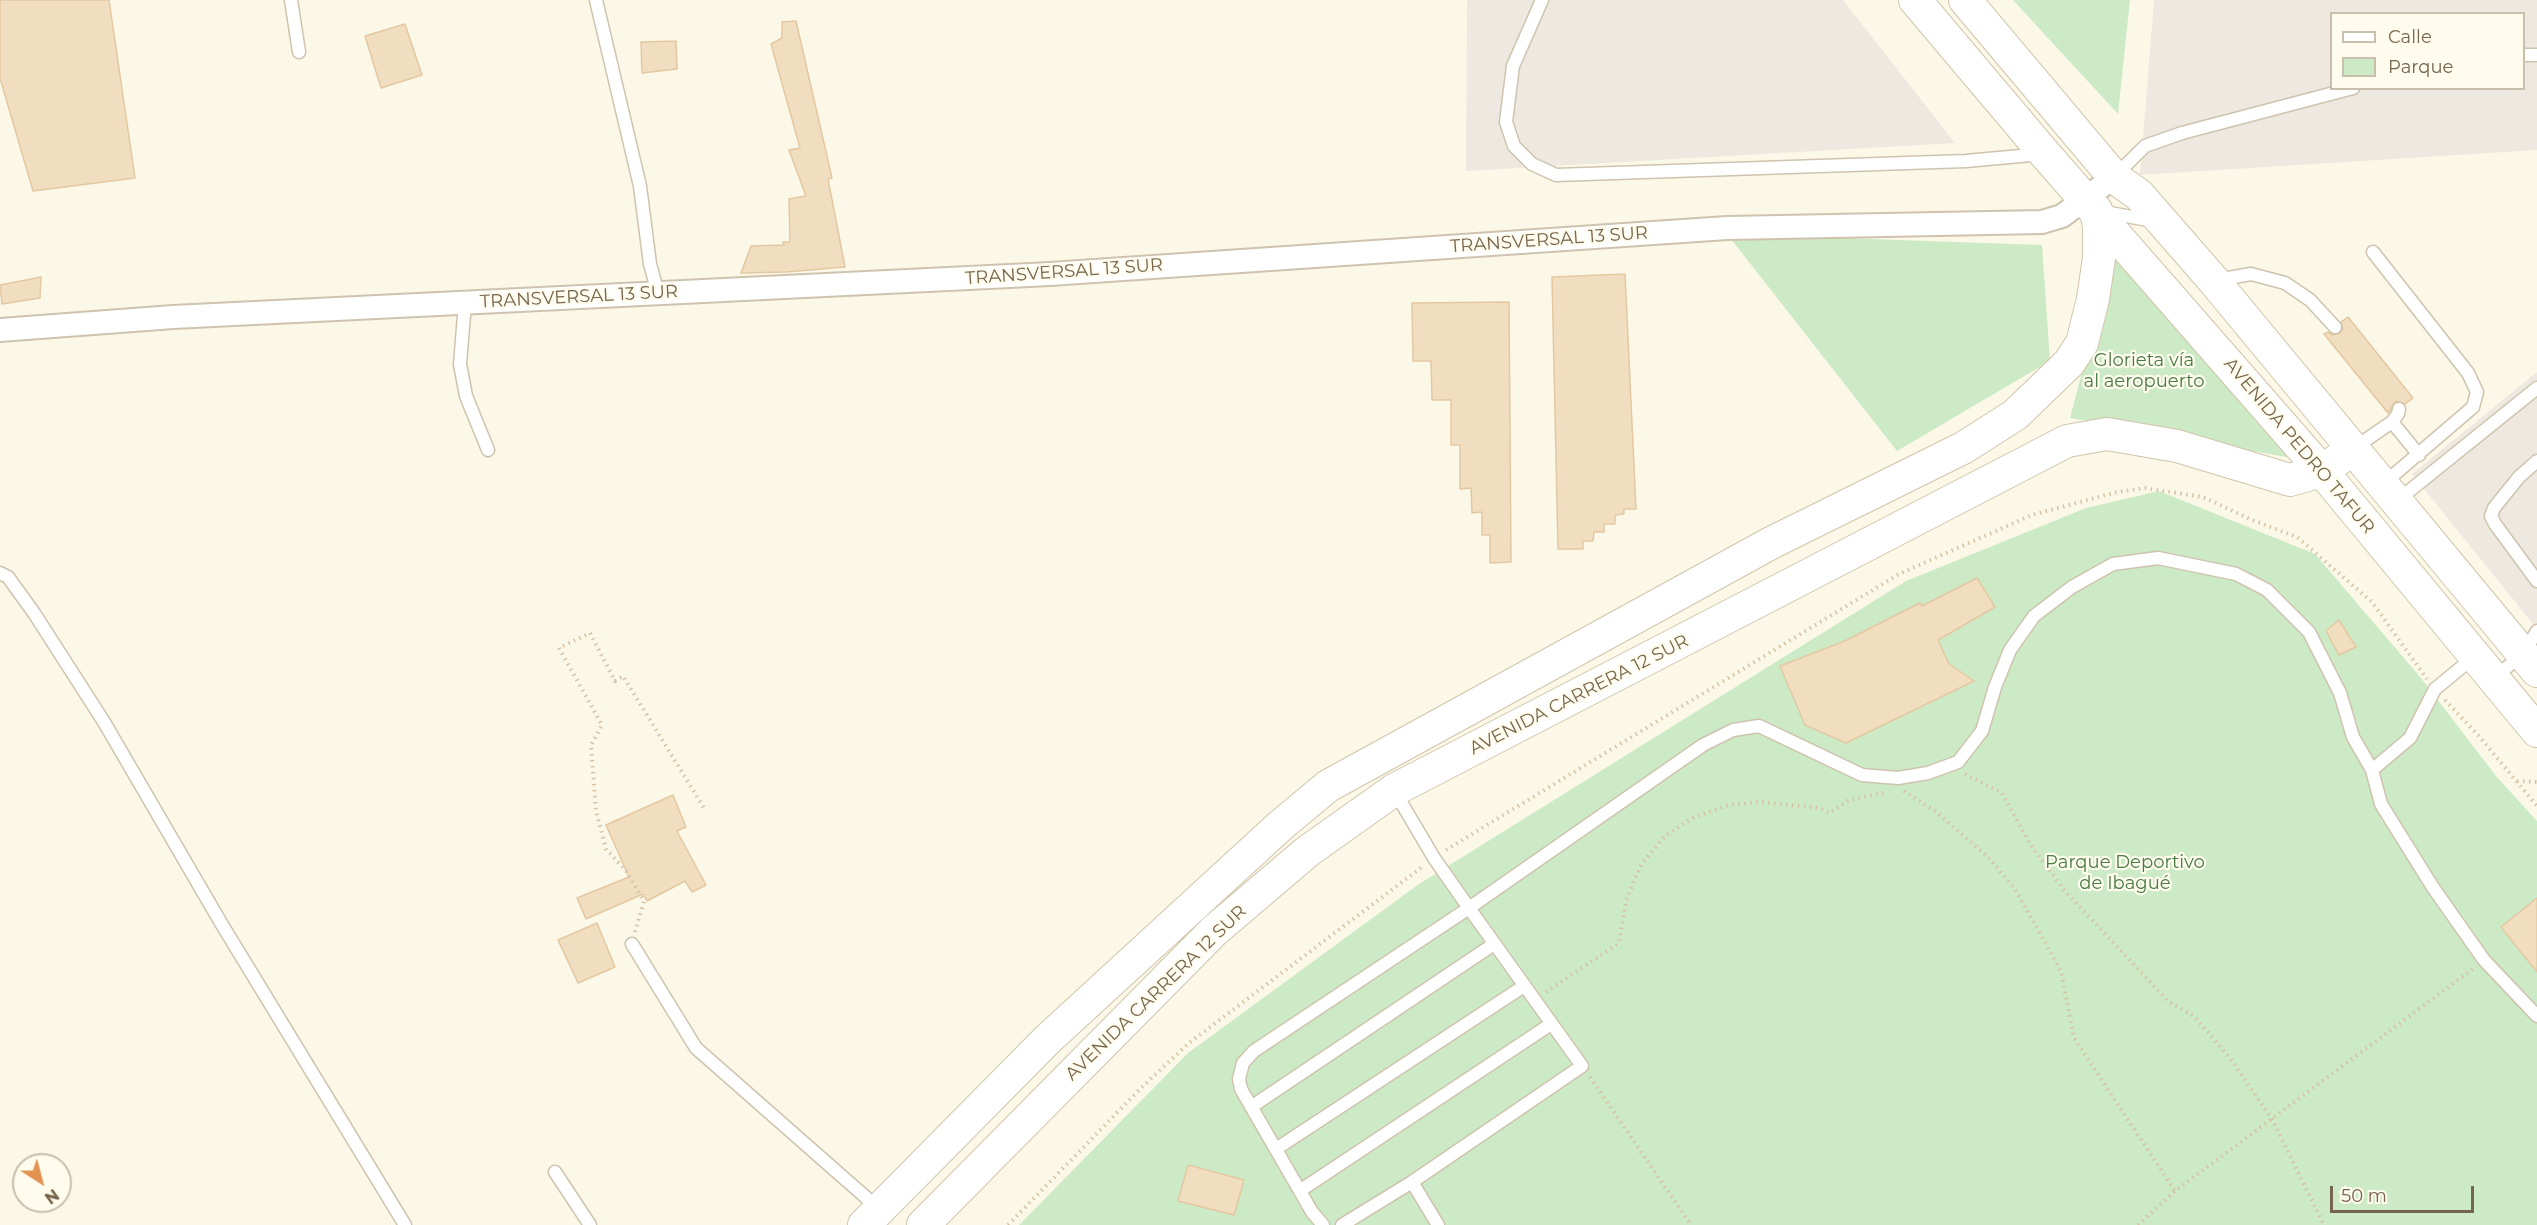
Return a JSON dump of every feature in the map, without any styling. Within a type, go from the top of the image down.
[{"type":"street","name":"AVENIDA PEDRO TAFUR","points":[[1916,0],[2045,154],[2322,471],[2537,731]]},
{"type":"street","points":[[1965,0],[2114,177],[2139,195],[2214,281],[2389,493],[2532,652]]},
{"type":"street","name":"TRANSVERSAL 13 SUR","points":[[0,330],[173,317],[1050,274],[1727,228],[2042,222],[2091,205],[2114,177]]},
{"type":"street","name":"AVENIDA CARRERA 12 SUR","points":[[872,1217],[1048,1039],[1280,826],[1328,786],[1771,543],[1963,448],[2015,415],[2069,363],[2082,343],[2093,299],[2099,258],[2099,227],[2091,205]]},
{"type":"street","name":"AVENIDA CARRERA 12 SUR","points":[[923,1225],[1214,931],[1308,851],[1394,790],[2067,441],[2107,434],[2177,446],[2290,480],[2322,471],[2353,449]]},
{"type":"lane","points":[[291,0],[299,52]]},
{"type":"lane","points":[[596,0],[640,186],[650,264],[658,293]]},
{"type":"lane","points":[[1542,0],[1513,66],[1506,122],[1514,146],[1532,164],[1557,175],[1966,161],[2045,154]]},
{"type":"lane","points":[[2114,177],[2145,147],[2182,133],[2346,90]]},
{"type":"lane","points":[[2091,205],[2163,223]]},
{"type":"lane","points":[[2373,252],[2468,373],[2477,392],[2473,407],[2419,455],[2389,493]]},
{"type":"lane","points":[[2214,281],[2251,274],[2285,283],[2310,300],[2335,327]]},
{"type":"lane","points":[[465,303],[460,364],[466,396],[488,450]]},
{"type":"lane","points":[[2389,493],[2537,388]]},
{"type":"lane","points":[[2353,449],[2392,422],[2398,414],[2398,409]]},
{"type":"lane","points":[[2392,422],[2419,455]]},
{"type":"lane","points":[[2537,462],[2519,477],[2494,508],[2492,516],[2495,524],[2537,581]]},
{"type":"lane","points":[[1323,1225],[1312,1212],[1241,1089],[1239,1079],[1243,1063],[1254,1051],[1469,908],[1703,745],[1733,730],[1759,726],[1862,775],[1898,778],[1928,773],[1958,762],[1982,731],[1995,687],[2010,650],[2034,616],[2072,587],[2113,564],[2158,558],[2236,574],[2267,590],[2309,632],[2340,693],[2354,737],[2372,770],[2381,804],[2432,886],[2484,960],[2537,1016]]},
{"type":"lane","points":[[0,573],[8,577],[34,613],[104,722],[221,923],[405,1225]]},
{"type":"lane","points":[[2372,770],[2410,738],[2435,689],[2484,668],[2532,652]]},
{"type":"lane","points":[[1342,1225],[1412,1182],[1582,1066],[1434,858],[1394,790]]},
{"type":"lane","points":[[632,944],[696,1048],[853,1184],[872,1217]]},
{"type":"lane","points":[[1251,1107],[1494,944]]},
{"type":"lane","points":[[1276,1149],[1524,986]]},
{"type":"lane","points":[[1300,1190],[1551,1023]]},
{"type":"lane","points":[[555,1172],[590,1225]]},
{"type":"lane","points":[[1412,1182],[1438,1225]]},
{"type":"path","points":[[1008,1225],[1141,1088],[1189,1043],[1434,858],[1899,574],[2032,515],[2117,492],[2145,488],[2203,497],[2252,520],[2297,537],[2372,602],[2435,689],[2478,735],[2537,807]]},
{"type":"path","points":[[632,944],[644,901],[627,872],[606,849],[596,811],[591,745],[602,725],[559,648],[590,633],[615,681],[623,676],[705,808]]},
{"type":"path","points":[[1959,771],[2002,793],[2030,844],[2064,890],[2168,1001],[2193,1016],[2230,1058],[2272,1119],[2324,1225]]},
{"type":"path","points":[[2517,781],[2537,782]]},
{"type":"path","points":[[1908,784],[1899,788],[1935,811],[1988,857],[2016,889],[2061,971],[2074,1038],[2175,1191]]},
{"type":"path","points":[[1543,994],[1618,944],[1626,901],[1641,865],[1665,836],[1694,817],[1729,806],[1760,802],[1819,807],[1830,813],[1849,800],[1887,792]]},
{"type":"path","points":[[2138,1225],[2175,1191],[2484,960]]},
{"type":"path","points":[[1585,1070],[1691,1225]]},
{"type":"shaded area","points":[[1467,0],[1843,0],[1955,143],[1466,171]]},
{"type":"shaded area","points":[[2154,0],[2537,0],[2537,150],[2140,175]]},
{"type":"shaded area","points":[[2537,372],[2537,629],[2412,474]]},
{"type":"green space","points":[[2013,0],[2130,0],[2118,114]]},
{"type":"green space","points":[[1727,234],[2042,245],[2050,361],[1897,451]]},
{"type":"green space","name":"Glorieta vía al aeropuerto","points":[[2115,246],[2291,458],[2070,418]]},
{"type":"green space","name":"Parque Deportivo de Ibagué","points":[[2159,491],[2315,554],[2421,678],[2496,776],[2537,821],[2537,1225],[1019,1225],[1188,1053],[1419,884],[1906,581],[2086,508]]},
{"type":"building","points":[[0,0],[109,0],[135,178],[33,191],[0,78]]},
{"type":"building","points":[[796,21],[832,178],[828,179],[845,267],[741,273],[751,246],[784,245],[783,242],[790,242],[789,199],[806,196],[789,150],[800,148],[771,44],[782,38],[782,22]]},
{"type":"building","points":[[405,24],[422,75],[381,88],[365,36]]},
{"type":"building","points":[[676,41],[677,69],[642,73],[641,42]]},
{"type":"building","points":[[1625,274],[1636,509],[1624,509],[1624,514],[1615,515],[1615,524],[1604,524],[1604,532],[1594,532],[1593,541],[1583,541],[1583,549],[1558,549],[1552,277]]},
{"type":"building","points":[[41,277],[40,298],[2,304],[0,285]]},
{"type":"building","points":[[1509,302],[1511,562],[1490,563],[1490,535],[1482,535],[1482,512],[1472,513],[1471,488],[1460,489],[1460,445],[1451,445],[1451,400],[1432,400],[1431,361],[1413,361],[1412,303]]},
{"type":"building","points":[[2348,317],[2413,398],[2405,404],[2396,401],[2388,413],[2324,334],[2340,333],[2343,329],[2341,322]]},
{"type":"building","points":[[1977,578],[1995,607],[1938,640],[1949,664],[1974,681],[1846,743],[1805,725],[1780,666],[1845,641],[1920,603],[1922,606]]},
{"type":"building","points":[[2339,620],[2356,647],[2339,655],[2326,631]]},
{"type":"building","points":[[673,795],[686,827],[677,831],[706,885],[692,892],[685,881],[647,901],[643,894],[586,919],[577,898],[629,877],[606,825]]},
{"type":"building","points":[[2537,898],[2537,972],[2501,927]]},
{"type":"building","points":[[597,923],[615,967],[578,983],[558,940]]},
{"type":"building","points":[[1188,1165],[1244,1180],[1234,1215],[1178,1201]]}]
